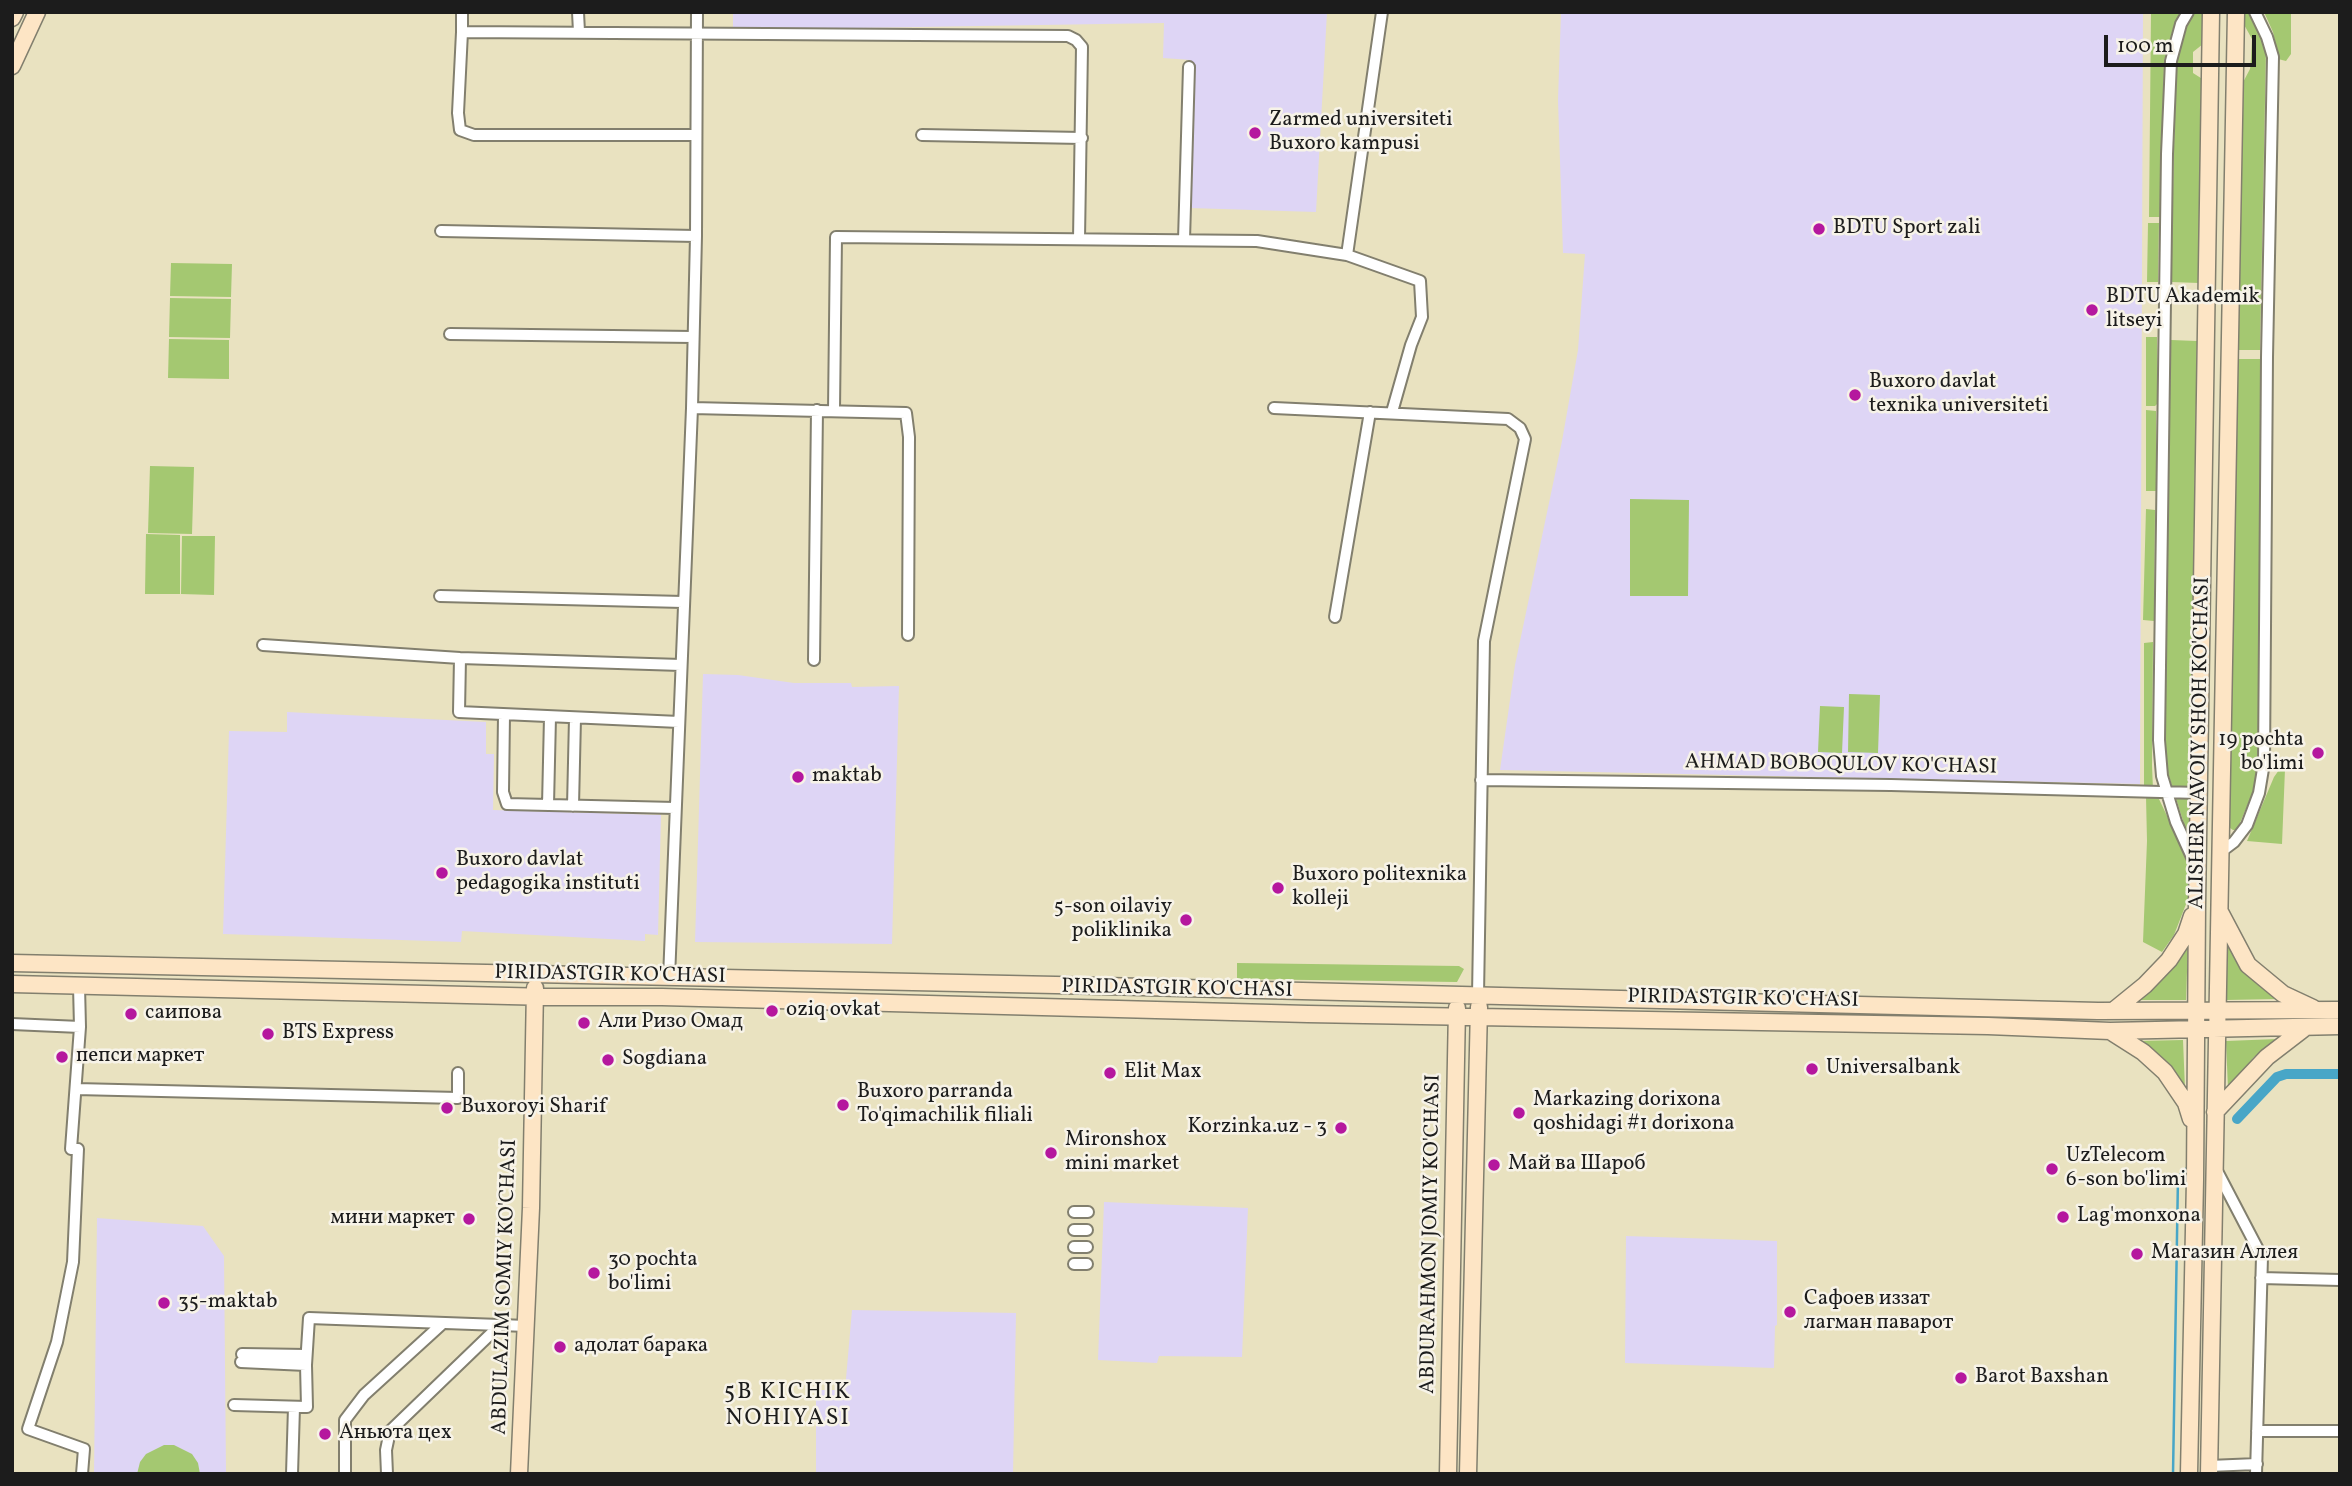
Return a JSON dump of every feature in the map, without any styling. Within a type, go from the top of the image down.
[{"type":"main road","points":[[12,18],[15,12]]},
{"type":"main road","points":[[12,65],[37,12]]},
{"type":"main road","name":"ALISHER NAVOIY SHOH KO'CHASI","points":[[2189,1474],[2196,1180],[2194,1128],[2197,869],[2211,12]]},
{"type":"main road","name":"ALISHER NAVOIY SHOH KO'CHASI","points":[[2209,1470],[2236,12]]},
{"type":"main road","points":[[2113,1011],[2145,985],[2169,960],[2186,934],[2197,904]]},
{"type":"main road","points":[[2219,911],[2248,965],[2263,980],[2283,994],[2319,1010]]},
{"type":"main road","name":"PIRIDASTGIR KO'CHASI","points":[[12,963],[2113,1011],[2340,1010]]},
{"type":"main road","name":"ABDULAZIM SOMIY KO'CHASI","points":[[519,1474],[527,1326],[536,975]]},
{"type":"main road","name":"PIRIDASTGIR KO'CHASI","points":[[12,985],[535,996],[662,996],[1071,1008],[1988,1026],[2110,1031],[2340,1026]]},
{"type":"main road","name":"ABDURAHMON JOMIY KO'CHASI","points":[[1448,1474],[1457,995]]},
{"type":"main road","name":"ABDURAHMON JOMIY KO'CHASI","points":[[1468,1474],[1478,995]]},
{"type":"main road","points":[[2215,1112],[2267,1057],[2306,1027]]},
{"type":"main road","points":[[2110,1031],[2143,1052],[2165,1072],[2186,1103],[2194,1128]]},
{"type":"street","points":[[462,12],[458,113],[460,130],[474,135],[696,135]]},
{"type":"street","points":[[578,12],[579,32]]},
{"type":"street","points":[[669,978],[692,408],[697,12]]},
{"type":"street","points":[[1347,256],[1382,12]]},
{"type":"street","points":[[2188,12],[2181,24],[2171,61],[2159,759],[2180,832],[2197,869]]},
{"type":"street","points":[[2222,851],[2234,842],[2247,825],[2259,793],[2264,763],[2267,357],[2273,57],[2255,12]]},
{"type":"street","points":[[462,32],[1068,37],[1076,40],[1082,47],[1079,239]]},
{"type":"street","points":[[1184,240],[1189,67]]},
{"type":"street","points":[[922,135],[1082,138]]},
{"type":"street","points":[[441,231],[696,236]]},
{"type":"street","points":[[834,410],[836,237],[1257,241],[1347,256],[1420,281],[1422,317],[1392,412]]},
{"type":"street","points":[[450,334],[693,337]]},
{"type":"street","points":[[692,408],[906,413],[908,635]]},
{"type":"street","points":[[1274,408],[1508,419],[1520,428],[1525,439],[1484,640],[1478,995]]},
{"type":"street","points":[[814,660],[817,410]]},
{"type":"street","points":[[1335,617],[1370,412]]},
{"type":"street","points":[[440,596],[683,602]]},
{"type":"street","points":[[263,645],[460,658],[681,665]]},
{"type":"street","points":[[460,658],[459,712],[679,722]]},
{"type":"street","points":[[504,715],[503,798],[507,804],[675,808]]},
{"type":"street","points":[[548,806],[550,717]]},
{"type":"street","points":[[573,806],[575,718]]},
{"type":"street","name":"AHMAD BOBOQULOV KO'CHASI","points":[[1481,780],[1877,785],[2199,793]]},
{"type":"street","points":[[79,986],[71,1149],[79,1149],[73,1262],[57,1342],[28,1429],[84,1449],[82,1474]]},
{"type":"street","points":[[12,1024],[79,1027]]},
{"type":"street","points":[[76,1089],[458,1098],[458,1073]]},
{"type":"street","points":[[2209,1470],[2257,1469],[2262,1257],[2214,1166]]},
{"type":"street","points":[[1074,1212],[1088,1212]]},
{"type":"street","points":[[1074,1230],[1087,1230]]},
{"type":"street","points":[[1074,1247],[1087,1247]]},
{"type":"street","points":[[1074,1264],[1087,1264]]},
{"type":"street","points":[[2261,1278],[2340,1280]]},
{"type":"street","points":[[234,1405],[307,1407],[309,1318],[527,1326]]},
{"type":"street","points":[[345,1474],[345,1420],[364,1395],[443,1323]]},
{"type":"street","points":[[387,1474],[386,1450],[390,1431],[500,1325]]},
{"type":"street","points":[[242,1358],[306,1360]]},
{"type":"street","points":[[292,1474],[293,1407]]},
{"type":"street","points":[[2257,1431],[2340,1431]]},
{"type":"shaded area","name":"Zarmed universiteti Buxoro kampusi","points":[[733,12],[1327,12],[1316,212],[1190,208],[1191,60],[1163,58],[1164,23],[733,30]]},
{"type":"shaded area","name":"Buxoro davlat texnika universiteti","points":[[1561,12],[2143,12],[2140,784],[1500,770],[1515,665],[1562,441],[1578,350],[1585,254],[1563,253],[1558,100]]},
{"type":"shaded area","name":"maktab","points":[[703,674],[738,675],[794,683],[851,683],[852,687],[899,686],[892,944],[695,942]]},
{"type":"shaded area","name":"Buxoro davlat pedagogika instituti","points":[[287,712],[486,722],[486,754],[494,754],[493,810],[661,815],[658,935],[645,934],[645,941],[462,931],[461,942],[223,934],[229,731],[287,732]]},
{"type":"shaded area","points":[[1104,1202],[1248,1208],[1242,1357],[1159,1356],[1157,1363],[1098,1360]]},
{"type":"shaded area","points":[[97,1218],[203,1226],[224,1256],[226,1474],[94,1474]]},
{"type":"shaded area","points":[[1626,1236],[1777,1241],[1774,1368],[1625,1363]]},
{"type":"shaded area","points":[[852,1310],[1016,1313],[1013,1474],[816,1474],[816,1390],[845,1390]]},
{"type":"green space","points":[[2151,12],[2183,12],[2173,29],[2164,61],[2162,217],[2149,217]]},
{"type":"green space","points":[[2194,12],[2203,12],[2203,44],[2193,52],[2193,73],[2204,80],[2199,283],[2171,282],[2176,56],[2183,33]]},
{"type":"green space","points":[[2242,12],[2251,12],[2266,50],[2260,350],[2236,350],[2240,88],[2250,69],[2252,39],[2242,21]]},
{"type":"green space","points":[[2264,12],[2291,12],[2291,54],[2286,61],[2278,59],[2273,32]]},
{"type":"green space","points":[[2148,223],[2159,223],[2158,282],[2147,282]]},
{"type":"green space","points":[[171,263],[232,264],[231,297],[170,296]]},
{"type":"green space","points":[[170,298],[231,299],[230,338],[169,337]]},
{"type":"green space","points":[[2146,337],[2157,337],[2158,403],[2155,406],[2146,406]]},
{"type":"green space","points":[[169,339],[229,340],[229,379],[168,378]]},
{"type":"green space","points":[[2171,340],[2197,341],[2189,833],[2162,754]]},
{"type":"green space","points":[[2234,359],[2261,359],[2260,728],[2255,787],[2237,830],[2227,826]]},
{"type":"green space","points":[[2146,410],[2156,411],[2156,491],[2146,491]]},
{"type":"green space","points":[[150,466],[194,467],[192,534],[148,533]]},
{"type":"green space","points":[[1630,499],[1689,500],[1688,596],[1630,596]]},
{"type":"green space","points":[[2146,509],[2155,510],[2154,621],[2143,620]]},
{"type":"green space","points":[[146,534],[180,535],[180,594],[145,594]]},
{"type":"green space","points":[[182,536],[215,536],[214,595],[181,594]]},
{"type":"green space","points":[[2153,642],[2153,790],[2144,789],[2144,643]]},
{"type":"green space","points":[[1849,694],[1880,695],[1878,753],[1848,752]]},
{"type":"green space","points":[[1820,706],[1844,707],[1842,753],[1818,752]]},
{"type":"green space","points":[[2285,769],[2282,844],[2247,841],[2274,777],[2279,770]]},
{"type":"green space","points":[[2146,797],[2158,797],[2189,862],[2188,899],[2174,935],[2162,952],[2143,942]]},
{"type":"green space","points":[[2228,940],[2244,969],[2278,999],[2226,1000]]},
{"type":"green space","points":[[2188,943],[2186,1000],[2136,1000],[2163,977]]},
{"type":"green space","points":[[1237,963],[1459,966],[1464,969],[1457,982],[1237,979]]},
{"type":"green space","points":[[2277,1039],[2254,1057],[2228,1089],[2226,1041]]},
{"type":"green space","points":[[2183,1040],[2185,1089],[2138,1041]]},
{"type":"green space","points":[[164,1445],[174,1445],[192,1454],[198,1463],[200,1474],[137,1474],[140,1462],[146,1454]]},
{"type":"waterway","points":[[2237,1119],[2277,1077],[2286,1074],[2340,1074]]},
{"type":"waterway","points":[[2173,1474],[2178,1177],[2189,1166]]},
{"type":"place","name":"Zarmed universiteti Buxoro kampusi","points":[[1255,133]]},
{"type":"place","name":"BDTU Sport zali","points":[[1819,229]]},
{"type":"place","name":"BDTU Akademik litseyi","points":[[2092,310]]},
{"type":"place","name":"Buxoro davlat texnika universiteti","points":[[1855,395]]},
{"type":"place","name":"19 pochta bo'limi","points":[[2318,753]]},
{"type":"place","name":"maktab","points":[[798,777]]},
{"type":"place","name":"Buxoro davlat pedagogika instituti","points":[[442,873]]},
{"type":"place","name":"Buxoro politexnika kolleji","points":[[1278,888]]},
{"type":"place","name":"5-son oilaviy poliklinika","points":[[1186,920]]},
{"type":"place","name":"oziq ovkat","points":[[772,1011]]},
{"type":"place","name":"саипова","points":[[131,1014]]},
{"type":"place","name":"Али Ризо Омад","points":[[584,1023]]},
{"type":"place","name":"BTS Express","points":[[268,1034]]},
{"type":"place","name":"пепси маркет","points":[[62,1057]]},
{"type":"place","name":"Sogdiana","points":[[608,1060]]},
{"type":"place","name":"Universalbank","points":[[1812,1069]]},
{"type":"place","name":"Elit Max","points":[[1110,1073]]},
{"type":"place","name":"Buxoro parranda To'qimachilik filiali","points":[[843,1105]]},
{"type":"place","name":"Buxoroyi Sharif","points":[[447,1108]]},
{"type":"place","name":"Markazing dorixona qoshidagi #1 dorixona","points":[[1519,1113]]},
{"type":"place","name":"Korzinka.uz - 3","points":[[1341,1128]]},
{"type":"place","name":"Mironshox mini market","points":[[1051,1153]]},
{"type":"place","name":"Май ва Шароб","points":[[1494,1165]]},
{"type":"place","name":"UzTelecom 6-son bo'limi","points":[[2052,1169]]},
{"type":"place","name":"Lag'monxona","points":[[2063,1217]]},
{"type":"place","name":"мини маркет","points":[[469,1219]]},
{"type":"place","name":"Магазин Аллея","points":[[2137,1254]]},
{"type":"place","name":"30 pochta bo'limi","points":[[594,1273]]},
{"type":"place","name":"35-maktab","points":[[164,1303]]},
{"type":"place","name":"Сафоев иззат лагман паварот","points":[[1790,1312]]},
{"type":"place","name":"адолат барака","points":[[560,1347]]},
{"type":"place","name":"Barot Baxshan","points":[[1961,1378]]},
{"type":"place","name":"Аньюта цех","points":[[325,1434]]},
{"type":"district","name":"5B KICHIK NOHIYASI","points":[[788,1407]]}]
